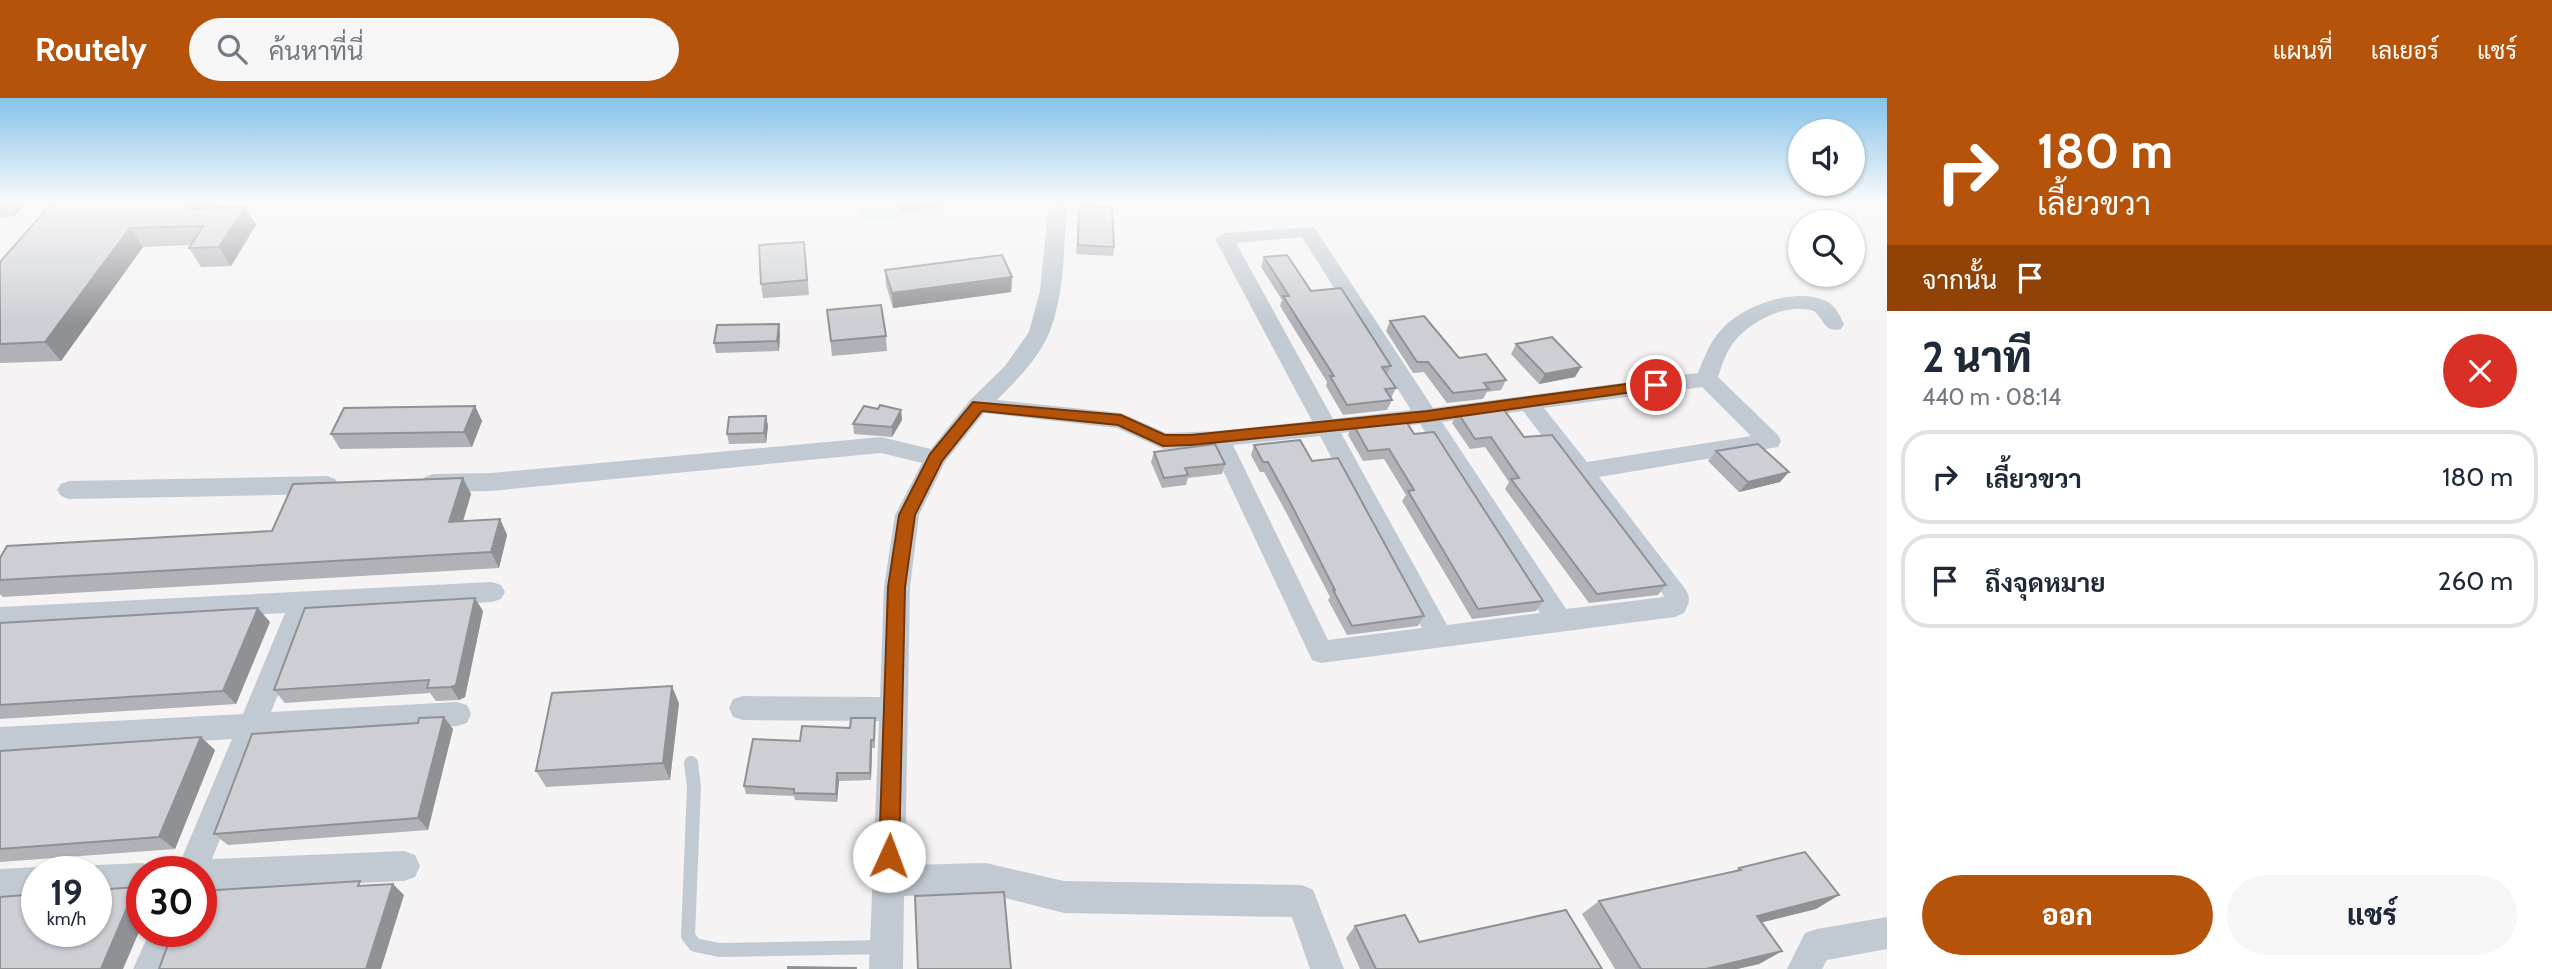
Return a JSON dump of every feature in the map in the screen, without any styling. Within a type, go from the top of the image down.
[{"type":"street","points":[[886,958],[897,587],[907,515],[936,458],[978,405],[1013,371],[1039,333],[1050,291],[1054,243]]},
{"type":"street","points":[[1226,243],[1440,636]]},
{"type":"street","points":[[1315,243],[1559,621]]},
{"type":"street","points":[[1707,379],[1717,352],[1731,332],[1752,316],[1773,308],[1809,303],[1823,308],[1835,324]]},
{"type":"street","points":[[978,405],[1121,421],[1163,440],[1219,439],[1427,416],[1707,379]]},
{"type":"street","points":[[1583,471],[1770,441],[1707,379]]},
{"type":"street","points":[[1219,439],[1321,652],[1675,606],[1677,597],[1527,401]]},
{"type":"street","points":[[409,484],[491,482],[881,445],[936,458]]},
{"type":"street","points":[[69,491],[354,485]]},
{"type":"street","points":[[0,618],[492,592]]},
{"type":"street","points":[[198,856],[303,602]]},
{"type":"street","points":[[743,708],[893,709]]},
{"type":"street","points":[[0,740],[457,714]]},
{"type":"street","points":[[217,874],[404,866]]},
{"type":"street","points":[[888,881],[986,878],[1064,897],[1302,901],[1327,969]]},
{"type":"street","points":[[0,884],[21,883]]},
{"type":"street","points":[[1804,969],[1817,945],[1887,933]]},
{"type":"street","points":[[150,969],[159,947]]},
{"type":"lane","points":[[691,763],[694,787],[688,936],[695,945],[719,950],[886,958]]},
{"type":"building","points":[[17,243],[119,243],[45,342],[0,344],[0,262]]},
{"type":"building","points":[[192,243],[222,243],[219,247],[189,248]]},
{"type":"building","points":[[804,243],[807,280],[761,284],[759,245]]},
{"type":"building","points":[[1078,243],[1114,243],[1114,247],[1078,245]]},
{"type":"building","points":[[1002,255],[1012,277],[892,293],[885,270]]},
{"type":"building","points":[[1287,255],[1311,291],[1341,288],[1391,366],[1382,367],[1396,388],[1385,389],[1392,400],[1347,405],[1330,376],[1334,376],[1283,296],[1289,296],[1264,257]]},
{"type":"building","points":[[881,305],[886,336],[831,341],[827,310]]},
{"type":"building","points":[[1424,316],[1459,358],[1486,354],[1506,380],[1484,383],[1489,389],[1453,393],[1428,362],[1417,362],[1390,321]]},
{"type":"building","points":[[779,324],[777,341],[714,343],[717,325]]},
{"type":"building","points":[[1552,337],[1581,367],[1545,374],[1516,344]]},
{"type":"building","points":[[880,405],[901,410],[892,427],[853,424],[864,406],[878,409]]},
{"type":"building","points":[[475,406],[464,432],[331,434],[344,408]]},
{"type":"building","points":[[1502,407],[1524,437],[1552,435],[1666,585],[1597,594],[1511,479],[1519,478],[1491,437],[1475,439],[1458,413]]},
{"type":"building","points":[[766,416],[764,433],[727,434],[729,417]]},
{"type":"building","points":[[1404,418],[1414,434],[1434,432],[1543,601],[1478,609],[1408,491],[1414,490],[1389,449],[1368,451],[1353,424]]},
{"type":"building","points":[[1300,440],[1312,461],[1338,458],[1424,616],[1352,626],[1291,504],[1268,462],[1263,462],[1254,445]]},
{"type":"building","points":[[1215,444],[1225,464],[1185,468],[1188,475],[1164,478],[1154,452]]},
{"type":"building","points":[[1758,444],[1789,472],[1748,482],[1716,451]]},
{"type":"building","points":[[463,478],[449,522],[500,519],[491,552],[0,580],[0,558],[7,546],[272,531],[293,484]]},
{"type":"building","points":[[475,598],[456,685],[427,688],[429,680],[274,690],[305,608]]},
{"type":"building","points":[[258,608],[223,691],[0,705],[0,623]]},
{"type":"building","points":[[672,686],[663,763],[536,771],[552,693]]},
{"type":"building","points":[[444,717],[418,818],[214,834],[252,734],[418,723],[419,718]]},
{"type":"building","points":[[851,718],[875,718],[870,773],[837,773],[836,794],[794,793],[794,789],[744,786],[753,739],[800,741],[802,726],[850,728]]},
{"type":"building","points":[[201,737],[159,837],[0,849],[0,751]]},
{"type":"building","points":[[1805,852],[1839,895],[1757,916],[1782,951],[1706,969],[1641,969],[1599,901],[1741,870],[1739,868]]},
{"type":"building","points":[[360,881],[358,886],[393,884],[366,969],[159,969],[167,947],[217,947],[217,890]]},
{"type":"building","points":[[126,888],[126,910],[112,943],[112,889]]},
{"type":"building","points":[[1004,892],[1011,969],[918,969],[915,896]]},
{"type":"building","points":[[21,895],[21,947],[110,947],[101,969],[0,969],[0,897]]},
{"type":"building","points":[[1566,910],[1602,969],[1376,969],[1355,926],[1405,915],[1419,942]]},
{"type":"building","points":[[856,968],[856,969],[788,969]]},
{"type":"route","points":[[889,856],[897,587],[907,515],[936,458],[978,405],[1121,421],[1163,440],[1191,440],[1427,416],[1656,385]]}]
